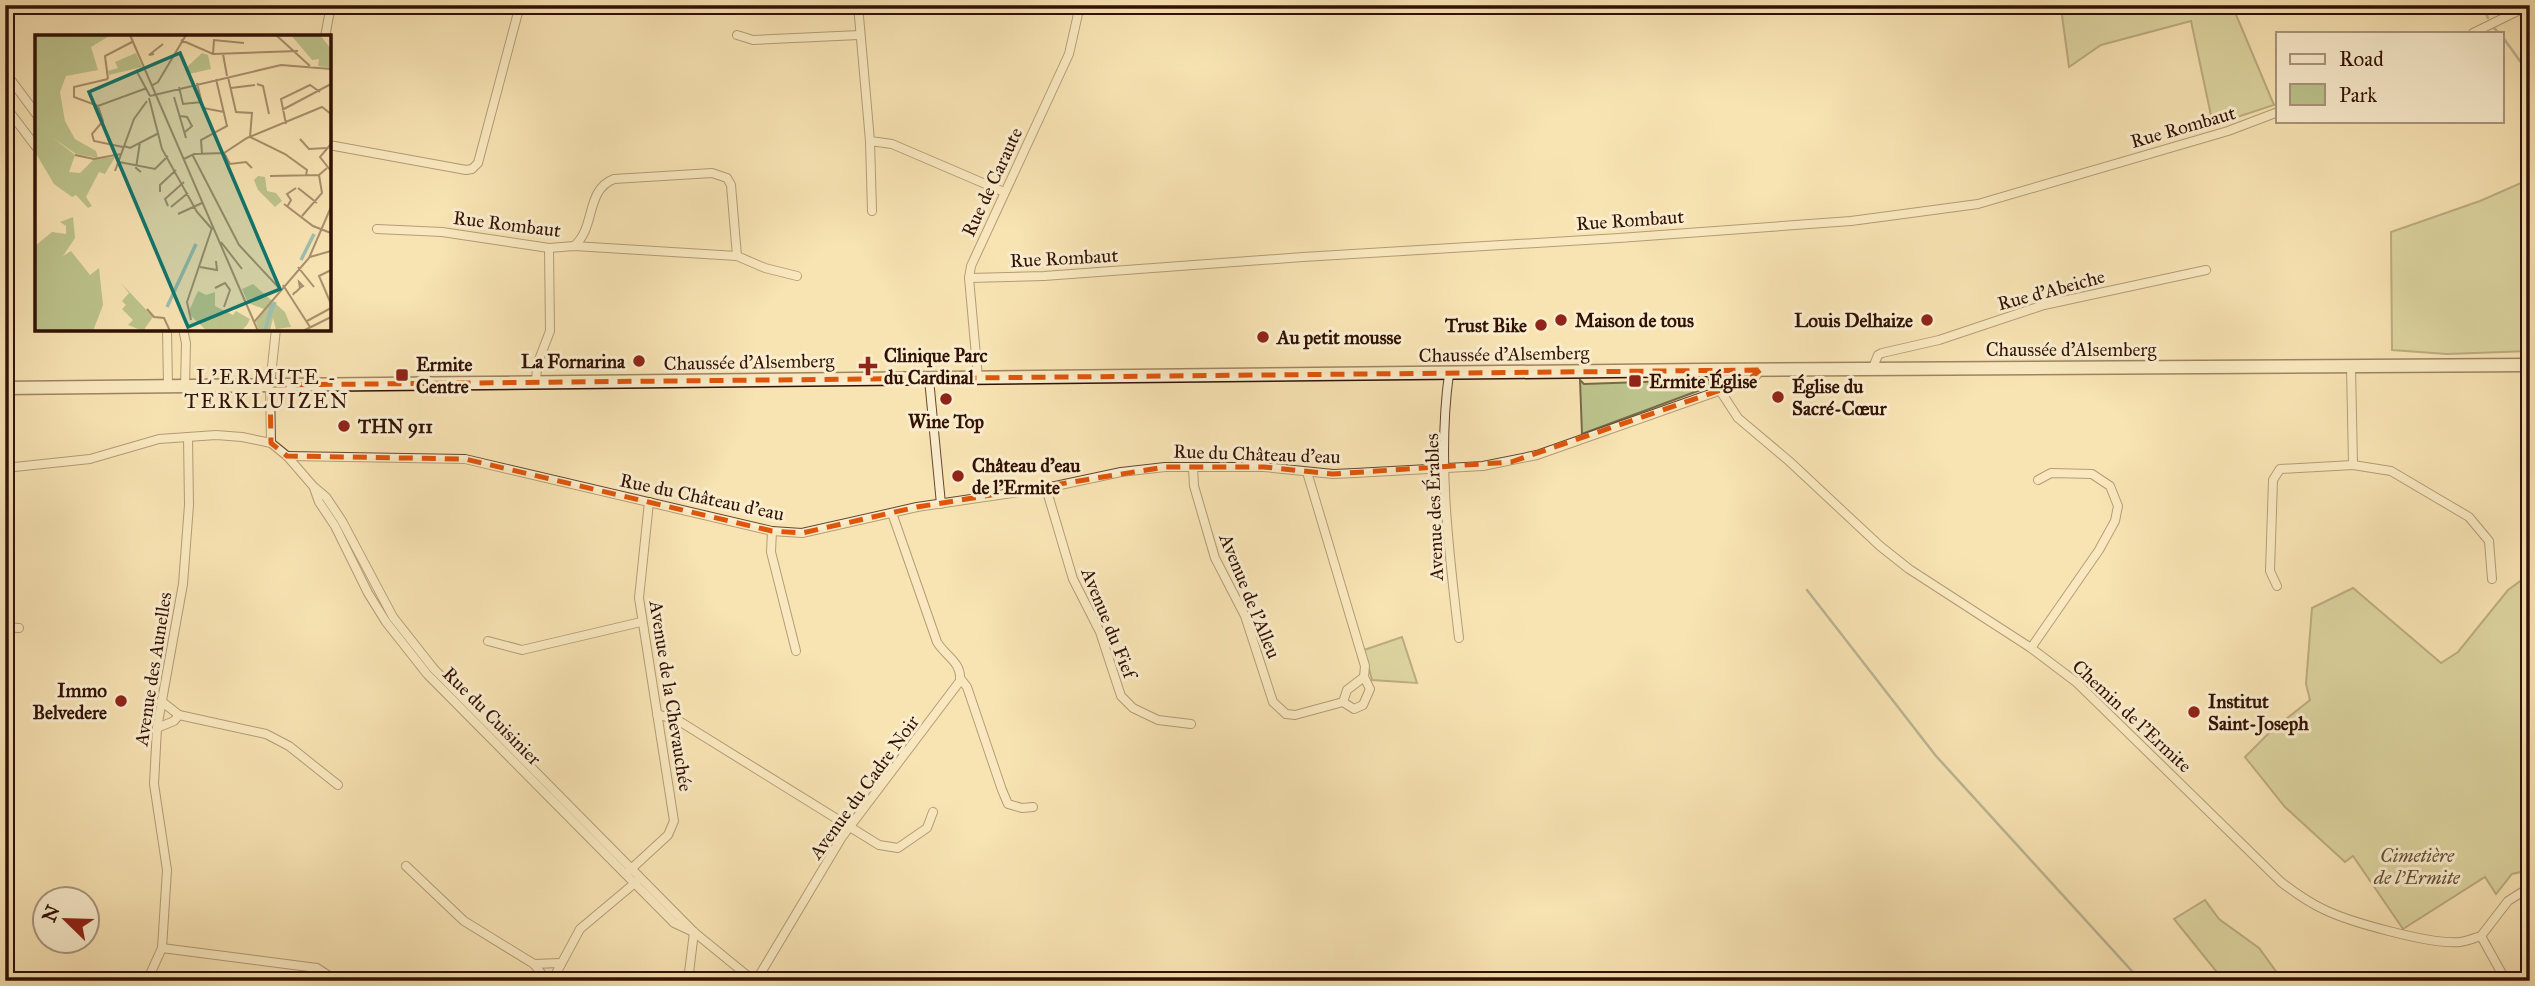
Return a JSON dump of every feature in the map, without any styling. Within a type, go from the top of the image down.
[{"type":"main road","name":"Chaussée d'Alsemberg","points":[[5,388],[2530,365]]},
{"type":"street","points":[[325,35],[331,5]]},
{"type":"street","points":[[331,145],[472,169],[478,163],[520,5]]},
{"type":"street","points":[[858,5],[870,141],[872,211]]},
{"type":"street","name":"Rue de Caraute","points":[[978,378],[971,266],[1069,54],[1080,5]]},
{"type":"street","points":[[2475,32],[2530,5]]},
{"type":"street","points":[[737,35],[753,40],[859,35]]},
{"type":"street","points":[[5,72],[35,112]]},
{"type":"street","points":[[5,106],[35,145]]},
{"type":"street","name":"Rue Rombaut","points":[[970,278],[1044,276],[1619,238],[1852,221],[1911,214],[1979,204],[2228,131],[2276,113]]},
{"type":"street","points":[[870,141],[892,144],[1004,192]]},
{"type":"street","points":[[574,246],[582,239],[595,197],[607,181],[712,173],[727,178],[731,185],[737,256]]},
{"type":"street","name":"Rue Rombaut","points":[[377,229],[442,232],[549,247],[574,246],[737,256],[765,268],[797,276]]},
{"type":"street","points":[[536,383],[537,365],[550,331],[549,247]]},
{"type":"street","name":"Rue d'Abeiche","points":[[1872,370],[1878,355],[1882,353],[1939,340],[2044,305],[2206,270]]},
{"type":"street","points":[[167,331],[168,387]]},
{"type":"street","points":[[183,331],[186,387]]},
{"type":"street","points":[[5,468],[90,459],[159,439],[216,435],[271,443],[270,385],[276,331]]},
{"type":"street","points":[[1901,370],[1900,360],[1907,347]]},
{"type":"street","points":[[2351,366],[2353,465]]},
{"type":"street","name":"Rue du Château d'eau","points":[[287,457],[465,459],[772,531],[802,533],[941,503],[1165,467],[1264,467],[1307,472],[1355,473],[1446,469],[1511,461],[1747,381],[1760,370]]},
{"type":"street","name":"Avenue des Érables","points":[[1449,374],[1446,469],[1451,570],[1459,638]]},
{"type":"street","points":[[929,379],[941,503]]},
{"type":"street","name":"Chemin de l'Ermite","points":[[1719,389],[1738,418],[1789,461],[1880,546],[1909,569],[2031,648],[2076,682],[2281,883],[2325,910],[2364,924],[2446,942],[2462,942],[2482,936]]},
{"type":"street","name":"Avenue des Aunelles","points":[[162,948],[167,870],[154,784],[157,728],[183,584],[189,505],[188,437]]},
{"type":"street","name":"Rue du Cuisinier","points":[[271,443],[313,486],[368,593],[386,622],[427,674],[638,880],[694,932],[755,981]]},
{"type":"street","points":[[2277,586],[2270,571],[2273,480],[2280,469],[2353,465],[2391,471],[2469,517],[2489,541],[2491,579]]},
{"type":"street","name":"Avenue de l'Alleu","points":[[1192,468],[1194,486],[1215,558],[1245,616],[1273,702],[1286,714],[1295,715],[1343,702],[1354,709],[1363,705],[1370,689],[1364,677],[1364,666],[1307,472]]},
{"type":"street","points":[[2031,648],[2098,550],[2115,521],[2118,506],[2110,486],[2092,474],[2051,473],[2038,480]]},
{"type":"street","name":"Avenue du Fief","points":[[1046,488],[1073,579],[1100,632],[1121,696],[1133,708],[1158,720],[1191,724]]},
{"type":"street","name":"Avenue de la Chevauchée","points":[[629,871],[668,835],[674,821],[639,598],[649,502]]},
{"type":"street","points":[[892,513],[937,642],[943,652],[957,663],[959,683],[967,687],[1002,790],[1009,804],[1022,808],[1033,807]]},
{"type":"street","points":[[772,531],[771,552],[796,651]]},
{"type":"street","points":[[488,641],[522,650],[641,622]]},
{"type":"street","points":[[5,627],[19,628]]},
{"type":"street","points":[[1343,702],[1347,690],[1364,677]]},
{"type":"street","name":"Avenue du Cadre Noir","points":[[755,981],[850,825],[959,683]]},
{"type":"street","points":[[161,701],[179,715],[265,734],[289,746],[338,785]]},
{"type":"street","points":[[157,728],[174,721],[179,715]]},
{"type":"street","points":[[657,715],[679,721],[879,845],[898,848],[927,828],[933,812]]},
{"type":"street","points":[[406,866],[464,922],[534,964],[549,981],[580,929],[638,880]]},
{"type":"street","points":[[2506,981],[2482,936],[2508,901],[2530,887]]},
{"type":"street","points":[[688,981],[694,932]]},
{"type":"street","points":[[147,981],[162,948],[317,968],[337,981]]},
{"type":"street","points":[[534,964],[560,963]]},
{"type":"highlighted area","points":[[1760,370],[1747,381],[1511,462],[1333,474],[1264,467],[1165,467],[917,507],[802,533],[772,531],[465,459],[287,456],[271,443],[270,385]]},
{"type":"green space","points":[[2064,5],[2232,5],[2274,105],[2213,125],[2191,21],[2101,45],[2069,67],[2061,8]]},
{"type":"green space","points":[[2530,179],[2530,351],[2447,354],[2392,350],[2391,232],[2480,201]]},
{"type":"green space","points":[[1730,379],[1582,434],[1580,380],[1584,384]]},
{"type":"green space","name":"Cimetière de l'Ermite","points":[[2530,574],[2530,870],[2512,874],[2496,894],[2485,877],[2403,929],[2353,856],[2345,862],[2285,807],[2245,757],[2272,730],[2310,700],[2306,684],[2312,608],[2353,588],[2441,663],[2458,652],[2508,590]]},
{"type":"green space","points":[[1402,637],[1417,683],[1372,680],[1364,650]]},
{"type":"green space","points":[[2205,900],[2219,919],[2259,948],[2283,981],[2224,981],[2174,919]]},
{"type":"waterway","points":[[2483,5],[2488,18]]},
{"type":"waterway","points":[[2494,28],[2498,32]]},
{"type":"waterway","points":[[2504,39],[2530,75]]},
{"type":"waterway","points":[[1807,590],[1936,756],[2141,981]]},
{"type":"place","name":"Maison de tous","points":[[1561,320]]},
{"type":"place","name":"Louis Delhaize","points":[[1927,320]]},
{"type":"place","name":"Trust Bike","points":[[1541,325]]},
{"type":"place","name":"Au petit mousse","points":[[1263,337]]},
{"type":"place","name":"La Fornarina","points":[[639,361]]},
{"type":"place","name":"Clinique Parc du Cardinal","points":[[868,366]]},
{"type":"place","name":"Ermite Centre","points":[[402,375]]},
{"type":"place","name":"Ermite Église","points":[[1635,381]]},
{"type":"place","name":"Église du Sacré-Cœur","points":[[1778,397]]},
{"type":"place","name":"Wine Top","points":[[946,399]]},
{"type":"place","name":"THN 911","points":[[344,426]]},
{"type":"place","name":"Château d'eau de l'Ermite","points":[[958,476]]},
{"type":"place","name":"Immo Belvedere","points":[[121,701]]},
{"type":"place","name":"Institut Saint-Joseph","points":[[2194,712]]},
{"type":"district","name":"L'ERMITE - TERKLUIZEN","points":[[267,389]]}]
